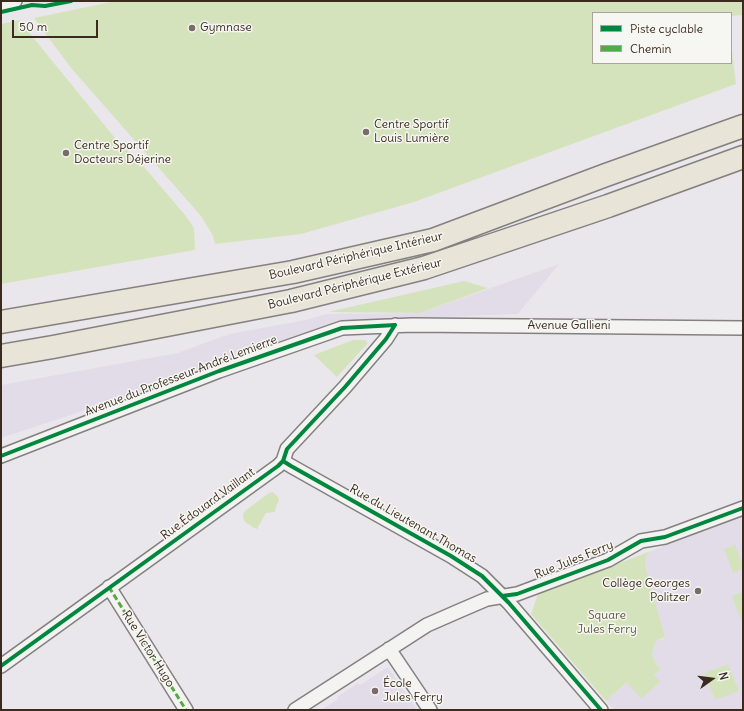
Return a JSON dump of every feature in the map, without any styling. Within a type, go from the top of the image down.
[{"type":"highway","name":"Boulevard Périphérique Intérieur","points":[[1,322],[293,272],[433,240],[743,126]]},
{"type":"highway","name":"Boulevard Périphérique Extérieur","points":[[1,356],[291,301],[424,268],[608,206],[743,157]]},
{"type":"highway","points":[[1,360],[53,347]]},
{"type":"street","points":[[1,4],[15,1]]},
{"type":"street","name":"Avenue Gallieni","points":[[395,326],[743,328]]},
{"type":"street","name":"Avenue du Professeur André Lemierre","points":[[1,456],[219,371],[342,328],[395,326]]},
{"type":"street","name":"Rue Édouard Vaillant","points":[[1,666],[278,466],[283,461],[287,449],[345,387],[386,339],[395,326]]},
{"type":"street","name":"Rue du Lieutenant Thomas","points":[[283,461],[451,556],[482,576],[502,596],[601,710]]},
{"type":"street","name":"Rue Jules Ferry","points":[[299,709],[427,625],[486,599],[518,594],[608,560],[642,541],[665,537],[743,508]]},
{"type":"street","name":"Rue Victor Hugo","points":[[109,587],[186,710]]},
{"type":"street","points":[[389,649],[430,710]]},
{"type":"shaded area","points":[[559,264],[518,314],[337,321],[162,385],[1,438],[1,385],[178,353],[229,334],[306,320],[325,314],[420,313]]},
{"type":"shaded area","name":"Collège Georges Politzer","points":[[743,514],[743,710],[614,710],[606,701],[627,682],[654,675],[661,669],[655,662],[652,654],[656,641],[665,638],[645,564],[646,556],[651,551]]},
{"type":"shaded area","name":"École Jules Ferry","points":[[388,667],[417,710],[321,710],[358,683],[360,685]]},
{"type":"green space","name":"Centre Sportif Louis Lumière","points":[[116,1],[743,1],[743,15],[732,16],[732,12],[592,12],[592,64],[732,64],[732,52],[736,84],[414,202],[301,234],[215,244],[213,236],[201,216],[71,68],[34,18]]},
{"type":"green space","name":"Centre Sportif Docteurs Déjerine","points":[[19,20],[115,138],[145,168],[185,215],[194,228],[195,250],[1,284],[1,24]]},
{"type":"green space","points":[[464,281],[488,288],[420,313],[328,312]]},
{"type":"green space","points":[[353,340],[365,340],[368,343],[337,377],[314,355]]},
{"type":"green space","points":[[272,492],[278,497],[279,500],[275,512],[266,513],[257,529],[245,522],[243,514],[246,510]]},
{"type":"green space","points":[[735,545],[743,565],[743,569],[733,573],[724,549]]},
{"type":"green space","name":"Square Jules Ferry","points":[[651,551],[646,556],[645,564],[665,637],[656,641],[652,654],[655,662],[661,669],[654,675],[660,682],[641,699],[627,682],[606,701],[531,614],[538,594]]},
{"type":"green space","points":[[742,592],[743,623],[732,596]]},
{"type":"green space","points":[[728,664],[739,691],[715,700],[705,673]]},
{"type":"marked path","points":[[109,587],[186,710]]},
{"type":"cycle path","points":[[1,12],[32,5],[45,6],[71,1]]},
{"type":"cycle path","points":[[1,456],[219,371],[342,328],[395,325]]},
{"type":"cycle path","points":[[1,666],[278,466],[283,461],[287,449],[345,387],[386,339],[395,325]]},
{"type":"cycle path","points":[[283,461],[451,556],[482,576],[509,603],[601,710]]},
{"type":"cycle path","points":[[502,596],[517,594],[608,560],[641,541],[665,537],[743,508]]},
{"type":"place","name":"Gymnase","points":[[192,28]]},
{"type":"place","name":"Centre Sportif Louis Lumière","points":[[366,132]]},
{"type":"place","name":"Centre Sportif Docteurs Déjerine","points":[[66,153]]},
{"type":"place","name":"Collège Georges Politzer","points":[[698,591]]},
{"type":"place","name":"École Jules Ferry","points":[[375,691]]}]
